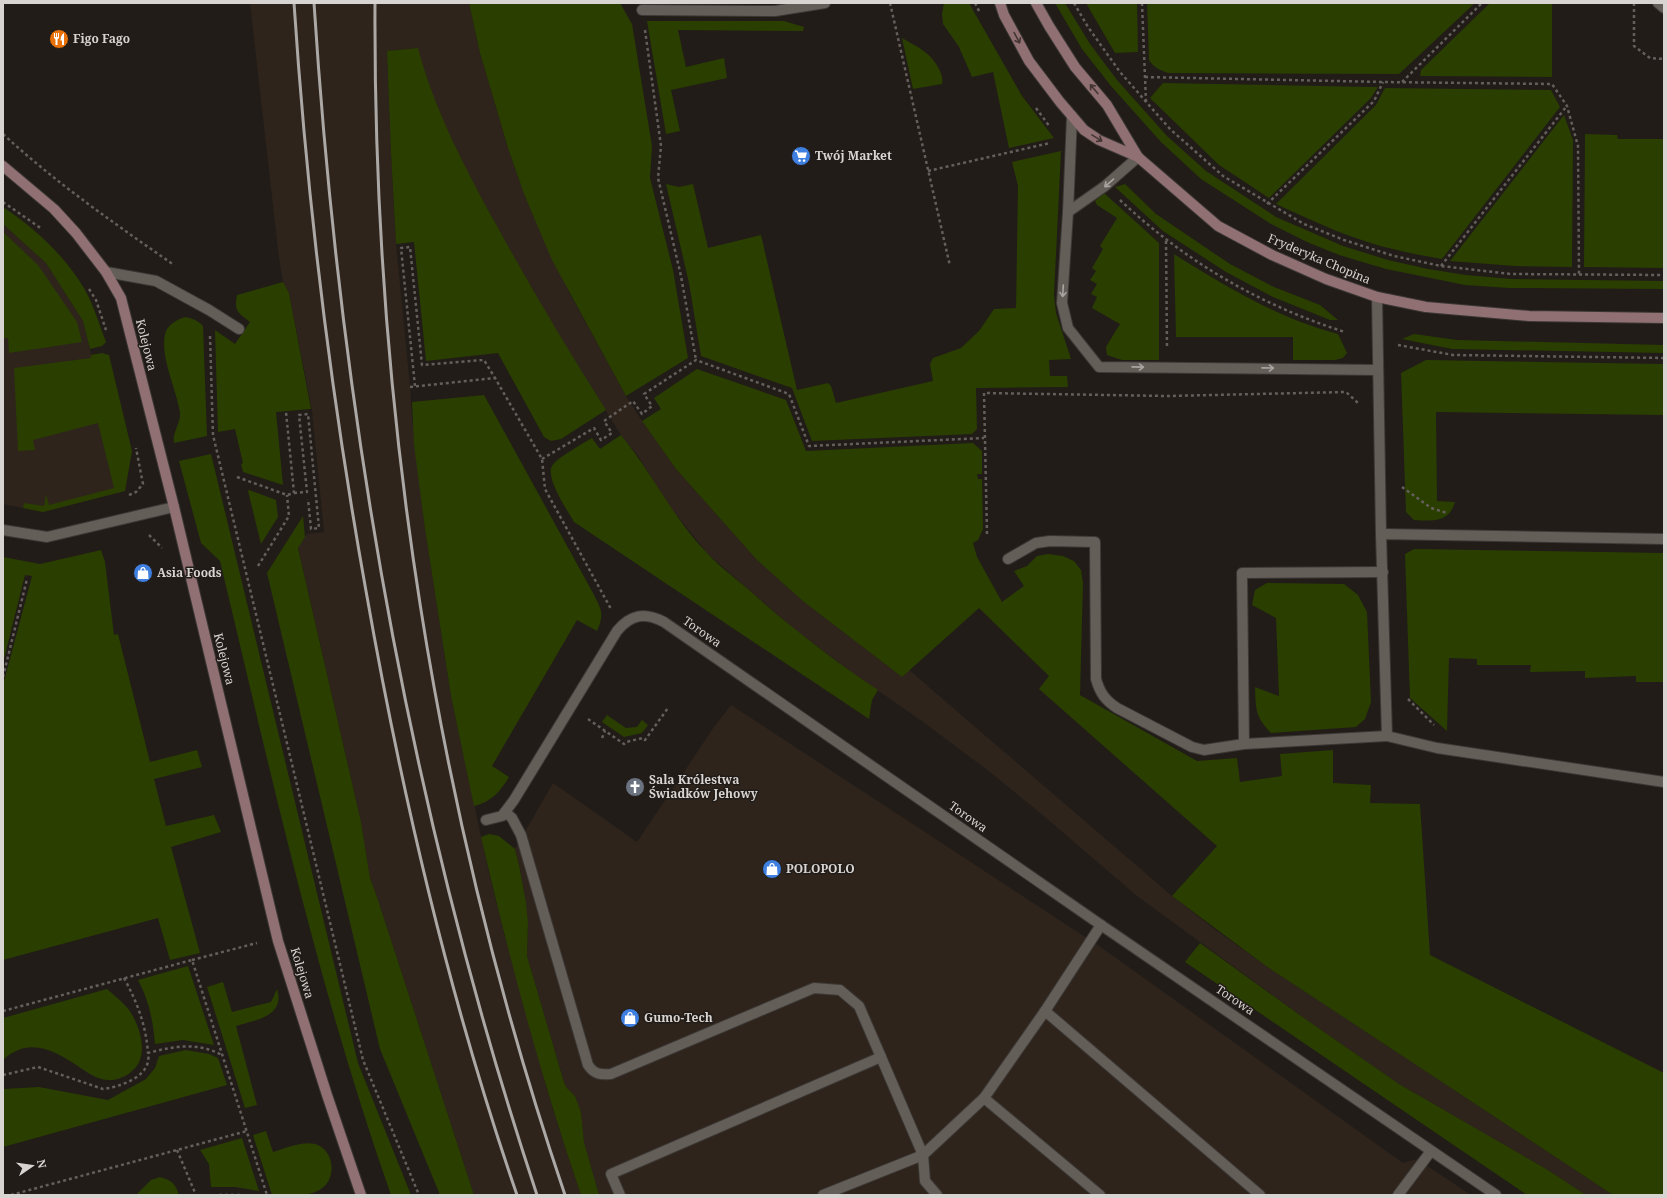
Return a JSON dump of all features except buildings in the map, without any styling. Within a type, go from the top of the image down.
[{"type":"street","points":[[642,10],[776,11],[825,3]]},
{"type":"street","name":"Fryderyka Chopina","points":[[1000,3],[1004,15],[1029,61],[1084,130],[1099,140],[1138,157],[1218,226],[1272,256],[1326,279],[1377,297],[1426,307],[1529,316],[1664,318]]},
{"type":"street","name":"Fryderyka Chopina","points":[[1036,3],[1048,26],[1075,66],[1107,105],[1138,157]]},
{"type":"street","points":[[1658,3],[1664,8]]},
{"type":"street","points":[[1072,116],[1062,303],[1068,328],[1099,367],[1378,370]]},
{"type":"street","points":[[1068,212],[1105,186],[1138,157]]},
{"type":"street","name":"Kolejowa","points":[[3,166],[54,209],[76,233],[106,272],[116,288],[124,309],[174,507],[278,941],[327,1095],[361,1195]]},
{"type":"street","points":[[106,272],[156,281],[210,310],[239,329]]},
{"type":"street","points":[[1377,297],[1381,534],[1387,736]]},
{"type":"street","points":[[3,530],[47,537],[174,507]]},
{"type":"street","points":[[1381,534],[1664,539]]},
{"type":"street","points":[[1008,559],[1036,543],[1050,541],[1095,542],[1096,679],[1099,691],[1106,700],[1117,708],[1192,747],[1204,750],[1244,744],[1387,736],[1437,748],[1664,782]]},
{"type":"street","points":[[1244,744],[1242,573],[1383,572]]},
{"type":"street","name":"Torowa","points":[[505,812],[514,800],[616,631],[621,625],[630,619],[640,616],[653,616],[664,622],[1101,925],[1496,1195]]},
{"type":"street","points":[[486,820],[502,816],[505,812],[512,818],[522,835],[588,1065],[593,1072],[602,1075],[611,1074],[814,988],[840,990],[859,1006],[923,1154],[925,1181],[937,1195]]},
{"type":"street","points":[[823,1195],[923,1154],[984,1098],[1045,1011],[1101,925]]},
{"type":"street","points":[[1045,1011],[1260,1195]]},
{"type":"street","points":[[620,1195],[610,1174],[881,1058]]},
{"type":"street","points":[[984,1098],[1100,1195]]},
{"type":"street","points":[[1398,1195],[1431,1151]]},
{"type":"path","points":[[890,3],[950,266]]},
{"type":"path","points":[[1074,3],[1120,72],[1170,129],[1223,176],[1267,204],[1304,224],[1344,240],[1394,256],[1441,266],[1511,274],[1664,275]]},
{"type":"path","points":[[1142,3],[1146,102]]},
{"type":"path","points":[[1402,82],[1482,3]]},
{"type":"path","points":[[1634,3],[1634,46],[1650,58],[1664,59]]},
{"type":"path","points":[[642,10],[661,146],[658,178],[682,276],[696,360]]},
{"type":"path","points":[[1145,77],[1552,84],[1567,106],[1578,146],[1579,275]]},
{"type":"path","points":[[1267,204],[1374,101],[1383,82]]},
{"type":"path","points":[[1441,266],[1567,106]]},
{"type":"path","points":[[3,134],[38,166],[84,202],[178,268]]},
{"type":"path","points":[[928,172],[1054,142]]},
{"type":"path","points":[[3,202],[45,231]]},
{"type":"path","points":[[1136,215],[1166,240],[1236,286],[1315,323],[1345,332]]},
{"type":"path","points":[[1166,240],[1168,396]]},
{"type":"path","points":[[415,386],[401,248],[410,247],[422,365],[484,360],[542,459],[545,489],[621,625]]},
{"type":"path","points":[[88,287],[96,300],[107,333]]},
{"type":"path","points":[[210,310],[213,435],[215,444],[363,1060],[419,1195]]},
{"type":"path","points":[[1397,345],[1454,355],[1664,358]]},
{"type":"path","points":[[696,360],[789,394],[808,446],[984,438]]},
{"type":"path","points":[[542,459],[594,428],[601,440],[612,433],[604,421],[633,401],[642,414],[652,406],[644,394],[696,360]]},
{"type":"path","points":[[410,387],[495,378]]},
{"type":"path","points":[[987,534],[984,393],[1168,396],[1346,392],[1360,405]]},
{"type":"path","points":[[286,412],[294,493]]},
{"type":"path","points":[[237,477],[287,495],[307,492],[299,415],[308,414],[319,528],[311,529],[308,499]]},
{"type":"path","points":[[125,496],[136,492],[143,484],[135,447]]},
{"type":"path","points":[[1400,485],[1431,508],[1451,513]]},
{"type":"path","points":[[258,566],[290,516],[287,495]]},
{"type":"path","points":[[162,548],[164,555]]},
{"type":"path","points":[[3,677],[27,579]]},
{"type":"path","points":[[1406,697],[1409,702],[1439,729]]},
{"type":"path","points":[[587,719],[624,744],[626,742],[643,738],[645,740],[668,708]]},
{"type":"path","points":[[602,738],[605,731]]},
{"type":"path","points":[[3,1012],[260,942]]},
{"type":"path","points":[[192,960],[267,1195]]},
{"type":"path","points":[[3,1075],[38,1067],[103,1089],[113,1088],[141,1074],[148,1064],[146,1032],[138,1006],[124,978]]},
{"type":"path","points":[[148,1053],[185,1045],[223,1055]]},
{"type":"path","points":[[11,1195],[247,1132]]},
{"type":"path","points":[[177,1150],[196,1195]]},
{"type":"path","points":[[219,1195],[240,1195]]},
{"type":"shaded area","points":[[250,3],[469,3],[480,53],[508,148],[524,194],[569,292],[626,396],[642,421],[676,469],[757,560],[804,602],[902,677],[909,670],[1172,896],[1213,928],[1266,966],[1613,1195],[1586,1195],[1548,1170],[1399,1084],[1304,1018],[1137,896],[990,772],[793,628],[707,553],[667,503],[638,456],[621,435],[552,324],[465,168],[432,94],[417,48],[387,51],[396,244],[412,418],[425,529],[451,696],[488,869],[551,1103],[581,1195],[474,1195],[370,878],[361,822],[298,547],[307,534],[324,532],[312,410],[289,293],[283,282],[279,258]]},
{"type":"shaded area","points":[[3,224],[46,263],[83,321],[125,491],[43,512],[3,504]]},
{"type":"shaded area","points":[[731,705],[1102,948],[1403,1163],[1417,1159],[1471,1195],[599,1195],[584,1142],[581,1112],[575,1096],[566,1087],[563,1079],[527,956],[528,925],[526,902],[515,849],[553,783],[637,842],[714,727]]},
{"type":"green space","points":[[469,3],[620,3],[632,24],[652,146],[650,178],[673,270],[688,358],[626,396],[552,260],[524,194],[508,148],[480,53]]},
{"type":"green space","points":[[944,3],[969,3],[1022,96],[1054,138],[1009,148],[993,72],[972,77],[959,47],[943,24],[942,14]]},
{"type":"green space","points":[[1055,3],[1065,3],[1090,44],[1117,80],[1167,136],[1206,171],[1276,217],[1343,246],[1388,260],[1428,269],[1466,275],[1511,279],[1664,281],[1664,289],[1509,288],[1465,285],[1386,269],[1339,255],[1307,242],[1271,224],[1201,179],[1161,142],[1111,86],[1082,49]]},
{"type":"green space","points":[[1086,3],[1137,3],[1138,52],[1115,53]]},
{"type":"green space","points":[[1147,3],[1475,3],[1399,74],[1168,73],[1155,67],[1149,60]]},
{"type":"green space","points":[[1490,3],[1552,3],[1552,77],[1420,76],[1421,70]]},
{"type":"green space","points":[[647,21],[784,21],[804,27],[803,31],[678,30],[686,67],[724,58],[727,78],[671,90],[680,131],[666,134]]},
{"type":"green space","points":[[902,38],[924,51],[933,59],[941,73],[942,84],[913,89]]},
{"type":"green space","points":[[418,48],[432,92],[470,176],[533,290],[606,410],[561,439],[551,441],[544,437],[498,353],[426,361],[414,242],[396,244],[387,51]]},
{"type":"green space","points":[[1163,83],[1378,87],[1371,98],[1269,198],[1219,165],[1150,98]]},
{"type":"green space","points":[[1385,88],[1551,90],[1560,107],[1442,259],[1366,242],[1305,218],[1276,204],[1376,105]]},
{"type":"green space","points":[[1564,115],[1573,140],[1572,267],[1515,266],[1450,261]]},
{"type":"green space","points":[[1585,134],[1617,135],[1618,139],[1664,139],[1664,268],[1584,267]]},
{"type":"green space","points":[[1061,151],[1054,295],[1056,313],[1071,359],[1049,360],[1050,376],[1067,376],[1068,387],[976,388],[977,429],[972,434],[812,441],[792,388],[701,356],[689,283],[666,184],[679,187],[693,184],[708,248],[761,235],[797,390],[828,383],[831,386],[836,403],[933,381],[930,364],[933,358],[961,348],[979,331],[994,309],[1016,308],[1018,186],[1012,162]]},
{"type":"green space","points":[[1125,184],[1156,214],[1230,264],[1274,287],[1320,305],[1338,320],[1330,320],[1273,297],[1226,272],[1163,231],[1115,187]]},
{"type":"green space","points":[[1104,193],[1159,243],[1159,360],[1122,360],[1107,355],[1106,347],[1120,324],[1092,308],[1097,297],[1091,294],[1097,284],[1090,280],[1096,271],[1092,268],[1103,249],[1100,246],[1117,218],[1097,205],[1095,201]]},
{"type":"green space","points":[[3,207],[27,224],[49,244],[69,266],[91,302],[106,342],[102,346],[90,349],[83,321],[46,263],[3,224]]},
{"type":"green space","points":[[3,232],[38,265],[77,322],[82,342],[9,353],[8,338],[3,338]]},
{"type":"green space","points":[[1174,254],[1213,278],[1274,311],[1316,328],[1338,334],[1347,353],[1343,358],[1335,360],[1293,360],[1293,337],[1176,337]]},
{"type":"green space","points":[[283,282],[289,293],[311,409],[276,412],[283,485],[243,472],[241,464],[243,463],[235,429],[218,432],[215,330],[235,344],[250,322],[242,316],[236,308],[237,295]]},
{"type":"green space","points":[[185,317],[195,320],[203,326],[207,436],[174,443],[174,435],[180,413],[166,361],[164,340],[169,326],[177,320]]},
{"type":"green space","points":[[1414,334],[1457,340],[1664,345],[1664,353],[1452,349],[1402,339]]},
{"type":"green space","points":[[102,353],[109,355],[132,451],[125,491],[43,512],[23,508],[24,503],[44,506],[46,494],[49,505],[114,488],[98,423],[33,440],[35,450],[18,451],[14,368],[91,358],[91,355]]},
{"type":"green space","points":[[1426,360],[1664,364],[1664,415],[1436,412],[1437,501],[1455,502],[1449,514],[1444,517],[1428,521],[1414,520],[1406,512],[1401,373]]},
{"type":"green space","points":[[697,369],[786,400],[806,451],[973,443],[982,451],[982,474],[977,474],[978,479],[982,479],[983,529],[978,540],[973,543],[977,557],[1002,602],[1024,586],[1014,571],[1027,566],[1037,556],[1048,554],[1063,556],[1074,561],[1081,570],[1083,583],[1080,695],[1197,761],[1237,758],[1240,782],[1282,776],[1280,754],[1333,750],[1333,783],[1371,785],[1370,803],[1420,804],[1430,955],[1664,1073],[1664,1195],[1613,1195],[1266,966],[1172,896],[1217,846],[1039,689],[1049,676],[979,608],[902,677],[804,602],[757,560],[676,469],[642,421],[661,409],[654,398]]},
{"type":"green space","points":[[484,395],[593,593],[600,607],[601,620],[597,631],[577,620],[492,766],[509,777],[494,796],[485,802],[474,806],[451,696],[425,529],[414,445],[412,402]]},
{"type":"green space","points":[[621,435],[684,525],[712,558],[795,629],[878,690],[872,700],[869,719],[574,522],[554,486],[551,471],[552,466],[564,455],[592,438],[600,449]]},
{"type":"green space","points":[[211,454],[358,1063],[411,1195],[391,1195],[365,1117],[318,960],[297,880],[220,561],[201,543],[179,461]]},
{"type":"green space","points":[[249,490],[276,500],[278,517],[261,544],[248,491]]},
{"type":"green space","points":[[303,516],[305,537],[298,548],[361,822],[370,878],[474,1195],[440,1195],[380,1049],[267,573]]},
{"type":"green space","points":[[1414,549],[1664,553],[1664,682],[1636,682],[1636,676],[1585,678],[1585,671],[1530,672],[1531,665],[1477,665],[1477,659],[1449,658],[1447,731],[1410,698],[1405,554]]},
{"type":"green space","points":[[101,550],[105,562],[114,635],[118,634],[150,762],[197,750],[202,767],[154,779],[166,826],[214,815],[221,832],[171,847],[200,953],[170,960],[158,918],[3,960],[3,685],[32,576],[25,575],[3,663],[3,557],[40,564]]},
{"type":"green space","points":[[1267,583],[1344,584],[1358,595],[1367,612],[1371,702],[1365,719],[1356,727],[1271,733],[1262,722],[1256,707],[1255,687],[1279,696],[1276,618],[1252,605],[1255,590]]},
{"type":"green space","points":[[607,715],[626,728],[637,727],[642,720],[648,725],[642,733],[624,737],[602,722]]},
{"type":"green space","points":[[489,834],[499,836],[515,849],[526,902],[528,923],[527,956],[563,1079],[566,1087],[575,1096],[581,1112],[584,1142],[599,1195],[581,1195],[552,1107],[514,973],[481,837]]},
{"type":"green space","points":[[1200,943],[1399,1084],[1548,1170],[1586,1195],[1527,1195],[1185,962]]},
{"type":"green space","points":[[188,966],[214,1045],[183,1040],[155,1044],[150,1011],[138,980]]},
{"type":"green space","points":[[223,982],[232,1012],[271,1002],[277,989],[279,998],[277,1006],[267,1016],[236,1026],[257,1105],[245,1108],[207,987]]},
{"type":"green space","points":[[107,989],[129,1010],[140,1032],[142,1050],[141,1058],[130,1073],[124,1077],[113,1080],[100,1079],[53,1052],[33,1047],[23,1048],[3,1060],[3,1018]]},
{"type":"green space","points":[[186,1050],[209,1054],[218,1058],[227,1085],[3,1147],[3,1089],[39,1087],[108,1100],[146,1079],[155,1068],[159,1056]]},
{"type":"green space","points":[[266,1131],[273,1152],[305,1143],[315,1144],[322,1147],[327,1152],[332,1165],[330,1179],[326,1184],[321,1189],[310,1194],[272,1195],[253,1135]]},
{"type":"green space","points":[[242,1138],[259,1191],[235,1187],[211,1187],[209,1164],[200,1150]]},
{"type":"green space","points":[[160,1177],[172,1183],[179,1195],[136,1195],[151,1180]]},
{"type":"railway","points":[[294,3],[299,77],[313,224],[331,371],[353,518],[380,668],[412,820],[449,971],[492,1121],[517,1195]]},
{"type":"railway","points":[[314,3],[326,154],[342,306],[362,456],[387,606],[417,755],[452,903],[492,1050],[537,1195]]},
{"type":"railway","points":[[375,3],[377,155],[386,306],[400,457],[420,607],[447,756],[480,904],[519,1050],[565,1195]]},
{"type":"place","name":"Figo Fago","points":[[59,39]]},
{"type":"place","name":"Twój Market","points":[[801,156]]},
{"type":"place","name":"Asia Foods","points":[[143,573]]},
{"type":"place","name":"Sala Królestwa Świadków Jehowy","points":[[635,787]]},
{"type":"place","name":"POLOPOLO","points":[[772,869]]},
{"type":"place","name":"Gumo-Tech","points":[[630,1018]]}]
